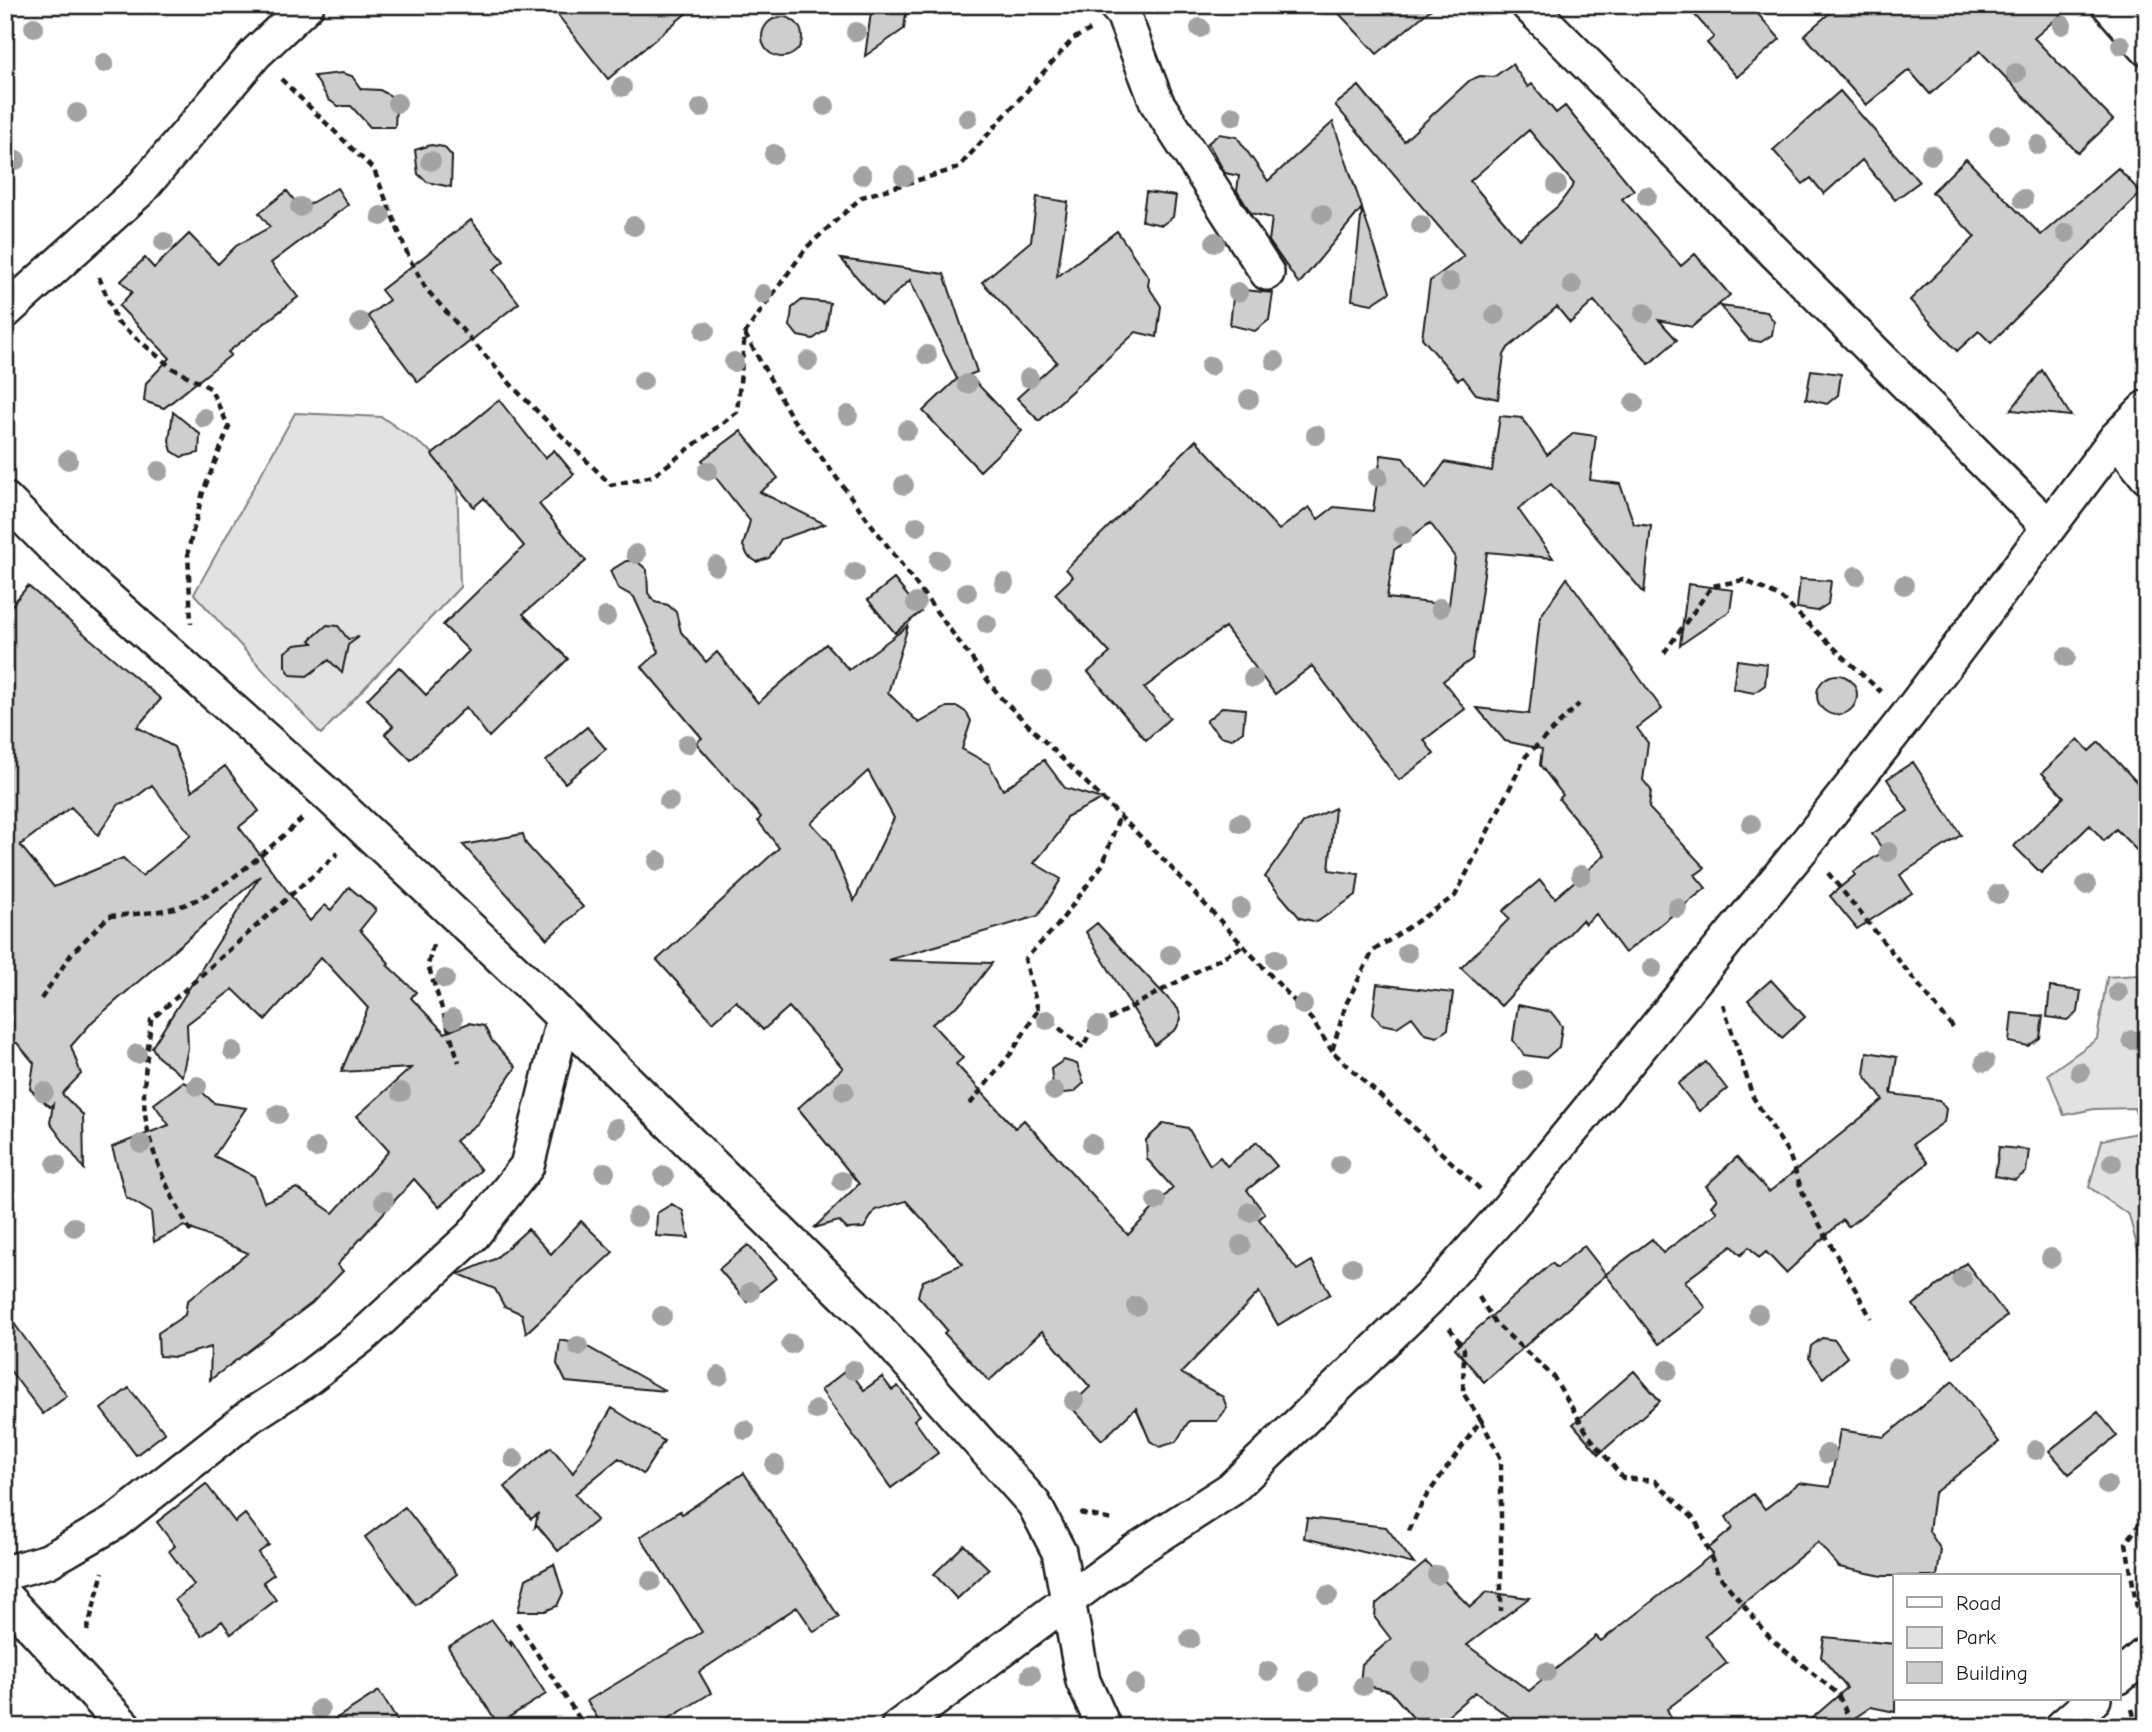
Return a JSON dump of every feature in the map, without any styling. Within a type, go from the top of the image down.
[{"type":"street","points":[[5,312],[139,191],[255,54],[307,5]]},
{"type":"street","points":[[1528,5],[2049,527]]},
{"type":"street","points":[[2109,5],[2147,49]]},
{"type":"street","points":[[1119,10],[1157,103],[1267,273]]},
{"type":"street","points":[[898,1727],[1133,1552],[1231,1489],[1429,1298],[1506,1211],[1804,846],[1907,716],[2116,438],[2147,407]]},
{"type":"street","points":[[2116,438],[2147,477]]},
{"type":"street","points":[[5,499],[78,572],[328,795],[444,904],[733,1182],[874,1324],[1034,1504],[1059,1552],[1083,1681],[1104,1727]]},
{"type":"street","points":[[5,1573],[48,1561],[114,1523],[250,1416],[300,1384],[365,1335],[473,1235],[527,1166],[564,1020]]},
{"type":"street","points":[[5,1597],[125,1727]]},
{"type":"street","points":[[2120,1676],[2147,1653]]},
{"type":"street","points":[[2062,1727],[2093,1700]]},
{"type":"path","points":[[255,54],[374,170],[410,260],[426,289],[515,389],[611,485],[653,476],[737,412],[745,333],[807,247],[862,197],[958,168],[1073,38],[1119,10]]},
{"type":"path","points":[[84,241],[117,322],[172,368],[210,387],[229,426],[204,492],[188,551],[194,677]]},
{"type":"path","points":[[745,333],[792,418],[1002,698],[1119,814],[1243,946],[1312,1020],[1332,1051],[1400,1117],[1506,1211]]},
{"type":"path","points":[[1664,653],[1712,586],[1745,580],[1780,597],[1907,716]]},
{"type":"path","points":[[1332,1051],[1346,1004],[1373,951],[1455,896],[1526,756],[1579,704]]},
{"type":"path","points":[[41,999],[72,953],[109,916],[152,912],[190,902],[256,861],[328,795]]},
{"type":"path","points":[[1119,814],[1103,864],[1057,926],[1025,959],[1038,1010],[1083,1048],[1091,1029],[1243,946]]},
{"type":"path","points":[[191,1232],[160,1171],[145,1120],[144,1093],[151,1020],[243,935],[326,867],[362,827]]},
{"type":"path","points":[[1804,846],[1862,912],[1955,1030]]},
{"type":"path","points":[[444,904],[428,965],[458,1062]]},
{"type":"path","points":[[1706,965],[1723,1005],[1752,1097],[1789,1154],[1804,1196],[1871,1318]]},
{"type":"path","points":[[970,1104],[1012,1052],[1038,1010]]},
{"type":"path","points":[[1458,1264],[1495,1323],[1553,1376],[1589,1436],[1623,1478],[1655,1481],[1696,1521],[1718,1574],[1771,1639],[1838,1694],[1848,1716],[1847,1727]]},
{"type":"path","points":[[1429,1298],[1464,1349],[1463,1393],[1481,1420],[1501,1459],[1501,1611]]},
{"type":"path","points":[[1409,1531],[1423,1501],[1481,1420]]},
{"type":"path","points":[[75,1673],[114,1523]]},
{"type":"path","points":[[517,1623],[585,1727]]},
{"type":"green space","points":[[295,413],[382,417],[457,470],[460,587],[321,734],[194,594]]},
{"type":"green space","points":[[2137,975],[2147,1016],[2147,1268],[2143,1269],[2129,1215],[2089,1187],[2102,1140],[2142,1132],[2134,1108],[2094,1109],[2064,1115],[2048,1074],[2097,1039],[2107,977]]},
{"type":"building","points":[[550,5],[696,5],[608,79]]},
{"type":"building","points":[[872,5],[907,5],[904,29],[865,56]]},
{"type":"building","points":[[1331,5],[1436,5],[1377,54]]},
{"type":"building","points":[[1686,5],[1750,5],[1780,39],[1737,77],[1707,43],[1714,37]]},
{"type":"building","points":[[1839,5],[2072,5],[2034,38],[2113,120],[2078,153],[1980,51],[1930,94],[1909,70],[1866,105],[1804,35]]},
{"type":"building","points":[[782,17],[796,23],[802,37],[796,51],[782,57],[768,51],[762,37],[768,23]]},
{"type":"building","points":[[1512,64],[1528,87],[1532,84],[1556,113],[1565,106],[1634,190],[1622,199],[1681,266],[1695,254],[1730,295],[1692,327],[1659,320],[1677,340],[1649,364],[1594,301],[1570,323],[1557,307],[1508,348],[1504,355],[1498,399],[1476,394],[1463,377],[1458,380],[1422,338],[1430,281],[1464,256],[1335,105],[1359,86],[1404,141],[1470,80],[1480,76],[1494,77]],"holes":[[[1529,130],[1574,184],[1558,206],[1519,239],[1470,181]]]},
{"type":"building","points":[[342,73],[352,76],[361,89],[380,90],[391,96],[396,107],[395,127],[370,127],[351,106],[338,106],[329,100],[314,76]]},
{"type":"building","points":[[1840,91],[1919,182],[1895,200],[1862,160],[1824,194],[1811,178],[1803,184],[1773,150]]},
{"type":"building","points":[[1333,122],[1362,208],[1299,284],[1269,241],[1272,218],[1251,213],[1237,191],[1239,176],[1225,173],[1208,143],[1219,134],[1237,137],[1268,181]]},
{"type":"building","points":[[431,145],[444,147],[452,156],[451,187],[427,182],[418,174],[415,150]]},
{"type":"building","points":[[1966,159],[2041,235],[2118,168],[2141,193],[1991,343],[1979,331],[1957,351],[1910,300],[1975,237],[1932,192]]},
{"type":"building","points":[[337,188],[348,205],[271,263],[298,297],[228,352],[231,355],[164,408],[144,401],[146,383],[170,358],[119,306],[132,292],[121,281],[145,258],[154,268],[189,234],[218,264],[236,246],[270,227],[259,213],[287,191],[301,209]]},
{"type":"building","points":[[1146,192],[1176,196],[1173,217],[1162,225],[1142,221]]},
{"type":"building","points":[[1037,197],[1068,202],[1057,277],[1117,231],[1149,278],[1148,286],[1161,306],[1157,337],[1136,332],[1039,421],[1017,398],[1057,362],[982,282],[1031,241]]},
{"type":"building","points":[[1362,209],[1390,292],[1372,304],[1352,300]]},
{"type":"building","points":[[471,220],[504,261],[493,270],[519,303],[418,382],[368,316],[389,300],[381,290]]},
{"type":"building","points":[[841,259],[944,274],[977,372],[969,375],[1022,431],[980,471],[923,411],[957,379],[910,280],[882,306]]},
{"type":"building","points":[[1244,290],[1273,293],[1269,320],[1255,331],[1230,325],[1233,298]]},
{"type":"building","points":[[802,300],[830,303],[826,330],[813,339],[798,336],[790,326],[792,308]]},
{"type":"building","points":[[1720,306],[1767,312],[1774,322],[1772,335],[1761,342],[1749,340]]},
{"type":"building","points":[[1811,370],[1841,374],[1838,395],[1827,404],[1806,399]]},
{"type":"building","points":[[2042,370],[2071,416],[2011,410]]},
{"type":"building","points":[[499,400],[545,458],[554,450],[574,474],[539,504],[586,561],[523,614],[568,659],[489,737],[466,707],[411,760],[385,734],[393,726],[367,699],[399,667],[426,695],[469,651],[443,625],[524,546],[484,498],[474,507],[432,455]]},
{"type":"building","points":[[173,412],[200,434],[199,453],[181,457],[172,451],[169,441]]},
{"type":"building","points":[[1500,416],[1522,418],[1547,455],[1574,433],[1596,436],[1590,480],[1620,484],[1634,524],[1651,526],[1644,593],[1551,484],[1518,509],[1553,558],[1487,552],[1472,659],[1443,681],[1465,709],[1424,740],[1434,754],[1399,780],[1312,666],[1275,694],[1225,627],[1144,688],[1170,718],[1146,740],[1088,672],[1110,653],[1055,594],[1073,577],[1066,569],[1196,440],[1279,530],[1309,507],[1318,519],[1334,507],[1373,511],[1381,455],[1403,458],[1426,489],[1445,462],[1492,471]],"holes":[[[1430,523],[1455,556],[1449,605],[1387,598],[1394,550]]]},
{"type":"building","points":[[741,431],[778,478],[760,492],[825,524],[781,539],[769,558],[757,562],[748,556],[743,546],[750,521],[702,460]]},
{"type":"building","points":[[626,561],[637,561],[647,570],[648,593],[655,602],[668,605],[676,612],[681,632],[706,662],[717,652],[758,703],[826,644],[849,670],[908,626],[888,693],[919,723],[947,707],[958,707],[967,713],[971,721],[962,749],[989,764],[1003,790],[1044,760],[1065,788],[1102,799],[1066,817],[1059,833],[1034,863],[1061,879],[1038,916],[888,960],[992,963],[962,1002],[932,1024],[963,1058],[956,1064],[1015,1128],[1024,1120],[1128,1235],[1173,1188],[1147,1159],[1146,1140],[1164,1123],[1188,1128],[1210,1165],[1220,1157],[1227,1166],[1257,1142],[1277,1166],[1247,1190],[1265,1214],[1259,1219],[1297,1270],[1312,1261],[1330,1294],[1278,1325],[1259,1292],[1181,1373],[1223,1397],[1227,1408],[1217,1421],[1189,1421],[1176,1442],[1160,1447],[1150,1441],[1136,1408],[1102,1440],[1070,1406],[1090,1387],[1042,1331],[989,1381],[944,1333],[947,1330],[918,1296],[920,1288],[923,1281],[963,1264],[906,1201],[875,1210],[864,1228],[847,1229],[839,1221],[814,1228],[859,1184],[798,1108],[843,1068],[789,1007],[763,1030],[736,1001],[713,1022],[657,960],[779,848],[758,821],[761,817],[696,743],[702,738],[642,667],[659,652],[634,597],[618,588],[610,571]],"holes":[[[868,771],[894,818],[854,901],[829,842],[811,823]]]},
{"type":"building","points":[[1567,578],[1662,709],[1637,728],[1648,743],[1643,780],[1651,790],[1649,808],[1705,868],[1695,875],[1706,888],[1625,953],[1596,914],[1585,924],[1582,920],[1501,1006],[1461,968],[1509,919],[1503,911],[1540,880],[1555,898],[1605,855],[1559,799],[1563,795],[1540,765],[1542,749],[1505,741],[1477,708],[1529,714],[1540,617]]},
{"type":"building","points":[[894,579],[921,612],[895,633],[868,600]]},
{"type":"building","points":[[1800,579],[1831,581],[1828,604],[1817,611],[1797,608]]},
{"type":"building","points":[[1688,584],[1733,590],[1730,611],[1680,645]]},
{"type":"building","points":[[28,586],[161,699],[137,727],[174,747],[192,791],[225,766],[259,811],[239,827],[310,921],[325,905],[331,910],[349,887],[376,910],[360,930],[389,963],[387,965],[416,992],[411,998],[445,1033],[469,1023],[484,1026],[492,1041],[516,1067],[478,1123],[455,1141],[481,1170],[439,1207],[414,1179],[337,1265],[343,1271],[312,1303],[210,1380],[211,1347],[176,1357],[159,1356],[158,1333],[185,1315],[187,1301],[248,1253],[184,1226],[154,1242],[151,1212],[126,1197],[112,1147],[169,1125],[154,1104],[183,1082],[201,1091],[214,1103],[246,1108],[214,1156],[254,1176],[264,1202],[297,1188],[333,1213],[389,1151],[357,1116],[411,1068],[341,1072],[368,1008],[321,957],[265,1020],[233,989],[187,1024],[188,1048],[182,1076],[158,1057],[152,1047],[260,876],[93,1021],[71,1046],[81,1074],[62,1094],[83,1115],[84,1169],[50,1123],[53,1104],[50,1107],[30,1089],[34,1063],[17,1043],[5,1042],[5,613]],"holes":[[[152,785],[191,835],[142,876],[123,858],[54,887],[20,845],[71,807],[98,835],[119,804],[132,800]]]},
{"type":"building","points":[[327,625],[338,626],[348,639],[359,637],[348,645],[342,673],[329,660],[307,676],[291,675],[285,666],[285,652],[295,645],[313,643],[310,640]]},
{"type":"building","points":[[1737,660],[1767,664],[1765,685],[1754,693],[1733,689]]},
{"type":"building","points":[[1837,675],[1851,681],[1857,695],[1851,709],[1837,715],[1823,709],[1817,695],[1823,681]]},
{"type":"building","points":[[1223,707],[1245,709],[1243,731],[1232,739],[1220,736],[1206,721]]},
{"type":"building","points":[[587,727],[606,749],[565,783],[546,761]]},
{"type":"building","points":[[2078,739],[2089,751],[2099,742],[2147,793],[2147,861],[2116,829],[2104,841],[2090,825],[2041,873],[2014,846],[2064,797],[2042,773]]},
{"type":"building","points":[[1913,762],[1961,835],[1900,875],[1912,893],[1857,929],[1830,896],[1855,875],[1853,872],[1884,851],[1872,834],[1908,811],[1887,779]]},
{"type":"building","points":[[1335,808],[1329,870],[1359,874],[1356,895],[1317,922],[1300,918],[1265,877],[1304,822]]},
{"type":"building","points":[[523,834],[526,844],[583,907],[547,939],[463,845]]},
{"type":"building","points":[[1097,923],[1178,1009],[1181,1019],[1176,1029],[1155,1045],[1086,932]]},
{"type":"building","points":[[1771,980],[1805,1017],[1782,1038],[1748,1000]]},
{"type":"building","points":[[1377,984],[1453,993],[1448,1029],[1437,1037],[1425,1034],[1412,1017],[1397,1027],[1381,1024],[1373,1013]]},
{"type":"building","points":[[2050,987],[2081,991],[2078,1012],[2067,1020],[2047,1017]]},
{"type":"building","points":[[1518,1005],[1551,1012],[1562,1026],[1559,1047],[1546,1058],[1524,1055],[1513,1040]]},
{"type":"building","points":[[2012,1013],[2043,1016],[2040,1038],[2028,1046],[2009,1042]]},
{"type":"building","points":[[1867,1052],[1897,1057],[1891,1094],[1939,1100],[1946,1109],[1944,1122],[1913,1144],[1928,1163],[1848,1227],[1843,1220],[1786,1273],[1766,1252],[1759,1258],[1749,1247],[1741,1255],[1732,1246],[1685,1281],[1706,1308],[1659,1344],[1606,1275],[1484,1382],[1455,1348],[1552,1263],[1557,1268],[1584,1246],[1606,1274],[1652,1239],[1663,1253],[1717,1212],[1711,1206],[1717,1199],[1706,1186],[1737,1157],[1769,1192],[1883,1100],[1864,1074]]},
{"type":"building","points":[[1064,1060],[1077,1064],[1084,1083],[1074,1092],[1054,1094],[1051,1069]]},
{"type":"building","points":[[1706,1062],[1727,1089],[1699,1111],[1678,1084]]},
{"type":"building","points":[[1999,1147],[2029,1150],[2026,1172],[2015,1180],[1995,1176]]},
{"type":"building","points":[[672,1204],[683,1211],[689,1238],[656,1236],[657,1213]]},
{"type":"building","points":[[581,1221],[613,1252],[526,1333],[522,1314],[504,1306],[495,1289],[459,1274],[495,1259],[528,1229],[551,1254]]},
{"type":"building","points":[[748,1245],[776,1278],[747,1302],[719,1269]]},
{"type":"building","points":[[1966,1263],[2007,1316],[1954,1357],[1913,1305]]},
{"type":"building","points":[[5,1311],[67,1396],[43,1414],[5,1364]]},
{"type":"building","points":[[1822,1338],[1835,1340],[1847,1357],[1823,1378],[1809,1358],[1811,1346]]},
{"type":"building","points":[[560,1340],[584,1345],[666,1391],[566,1382],[557,1364]]},
{"type":"building","points":[[848,1369],[864,1390],[882,1377],[892,1390],[898,1386],[920,1415],[914,1420],[938,1453],[891,1488],[821,1390]]},
{"type":"building","points":[[1634,1371],[1660,1401],[1599,1454],[1573,1424]]},
{"type":"building","points":[[1953,1381],[1999,1442],[1934,1493],[1929,1531],[1941,1550],[1937,1574],[1882,1576],[1839,1567],[1818,1542],[1705,1635],[1727,1663],[1667,1709],[1675,1727],[1523,1727],[1475,1692],[1434,1727],[1421,1727],[1390,1691],[1360,1684],[1362,1664],[1391,1639],[1375,1618],[1376,1604],[1426,1562],[1470,1607],[1487,1592],[1529,1598],[1467,1645],[1529,1691],[1596,1636],[1601,1641],[1713,1554],[1708,1549],[1733,1528],[1726,1517],[1753,1494],[1765,1509],[1799,1483],[1830,1487],[1840,1430],[1884,1437]]},
{"type":"building","points":[[129,1388],[165,1433],[136,1455],[101,1409]]},
{"type":"building","points":[[612,1408],[664,1441],[643,1474],[619,1458],[575,1494],[597,1520],[558,1551],[537,1525],[535,1527],[538,1514],[531,1519],[505,1487],[551,1447],[573,1473]]},
{"type":"building","points":[[2098,1412],[2117,1436],[2069,1474],[2049,1451]]},
{"type":"building","points":[[744,1473],[839,1617],[814,1632],[797,1607],[699,1672],[711,1693],[655,1727],[603,1727],[587,1701],[702,1632],[640,1537],[680,1511],[682,1514]]},
{"type":"building","points":[[206,1484],[235,1522],[245,1514],[269,1545],[258,1553],[274,1574],[263,1582],[276,1600],[231,1634],[222,1621],[202,1636],[175,1600],[194,1585],[169,1551],[175,1546],[157,1522]]},
{"type":"building","points":[[405,1507],[457,1574],[416,1605],[365,1537]]},
{"type":"building","points":[[1307,1518],[1386,1527],[1414,1564],[1304,1538]]},
{"type":"building","points":[[964,1545],[989,1569],[957,1599],[934,1574]]},
{"type":"building","points":[[554,1564],[563,1593],[557,1606],[545,1611],[518,1611],[526,1579]]},
{"type":"building","points":[[492,1620],[511,1645],[511,1641],[546,1694],[498,1724],[448,1647]]},
{"type":"building","points":[[1824,1637],[1893,1644],[1895,1712],[1871,1707],[1841,1727],[1802,1727],[1847,1688],[1821,1657]]},
{"type":"building","points":[[379,1691],[401,1727],[323,1727]]}]
